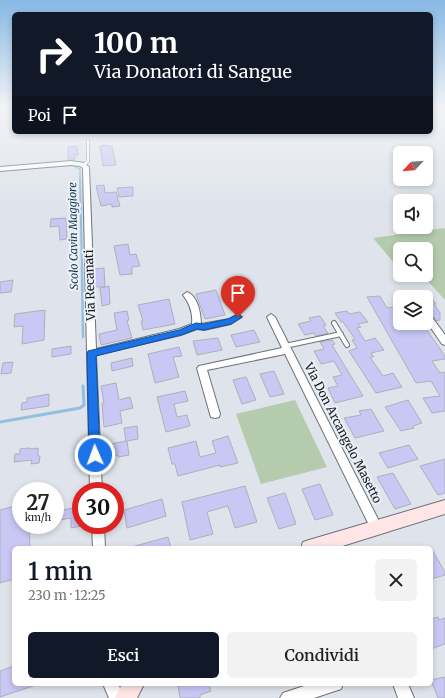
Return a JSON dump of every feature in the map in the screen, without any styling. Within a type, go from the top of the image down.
[{"type":"main road","points":[[322,546],[341,543],[376,527],[445,507]]},
{"type":"main road","points":[[125,698],[133,686]]},
{"type":"street","points":[[0,169],[71,163],[84,165]]},
{"type":"street","name":"Via Recanati","points":[[84,165],[87,170],[96,482]]},
{"type":"street","points":[[186,294],[190,298],[197,321],[196,326]]},
{"type":"street","points":[[92,353],[181,332],[196,326],[204,327],[231,321],[238,317]]},
{"type":"street","name":"Via Don Arcangelo Masetto","points":[[271,317],[376,527]]},
{"type":"street","points":[[433,324],[445,342]]},
{"type":"street","points":[[215,414],[202,368],[287,348]]},
{"type":"street","points":[[98,534],[99,546]]},
{"type":"street","points":[[111,686],[117,698]]},
{"type":"street","points":[[288,698],[329,686]]},
{"type":"street","points":[[401,686],[406,698]]},
{"type":"lane","points":[[84,165],[88,161],[88,141]]},
{"type":"lane","points":[[334,323],[347,345]]},
{"type":"lane","points":[[287,348],[341,334]]},
{"type":"green space","points":[[445,229],[445,300],[428,282],[433,282],[433,242],[393,242],[393,262],[373,238],[401,234],[433,234],[433,230]]},
{"type":"green space","points":[[295,400],[327,467],[261,484],[236,414]]},
{"type":"building","points":[[77,146],[78,155],[75,155],[75,159],[68,159],[68,147]]},
{"type":"building","points":[[100,146],[112,146],[116,165],[103,166]]},
{"type":"building","points":[[104,185],[105,193],[116,192],[120,206],[112,207],[112,204],[101,206],[96,186]]},
{"type":"building","points":[[133,187],[133,196],[119,197],[117,188]]},
{"type":"building","points":[[66,218],[67,239],[60,240],[59,226],[50,227],[51,219]]},
{"type":"building","points":[[128,244],[130,255],[136,254],[140,266],[132,267],[132,274],[120,275],[114,246]]},
{"type":"building","points":[[104,268],[105,287],[95,287],[94,269]]},
{"type":"building","points":[[13,280],[11,292],[0,293],[0,282]]},
{"type":"building","points":[[109,286],[110,304],[102,306],[100,288]]},
{"type":"building","points":[[216,290],[225,315],[205,319],[196,294]]},
{"type":"building","points":[[380,296],[387,308],[393,307],[393,330],[427,330],[445,356],[445,359],[432,361],[440,373],[445,372],[445,411],[432,413],[423,398],[440,396],[431,381],[416,383],[367,297]]},
{"type":"building","points":[[169,299],[175,324],[143,330],[141,321],[143,321],[138,305]]},
{"type":"building","points":[[433,300],[440,313],[440,320],[436,321],[433,316]]},
{"type":"building","points":[[45,310],[44,340],[22,344],[23,326],[14,327],[15,314]]},
{"type":"building","points":[[127,311],[129,320],[127,321],[132,338],[101,345],[99,334],[117,330],[114,313]]},
{"type":"building","points":[[347,311],[349,314],[360,312],[368,322],[358,324],[361,327],[357,328],[365,341],[375,338],[384,350],[371,353],[374,357],[370,357],[383,376],[393,373],[402,387],[376,393],[349,351],[357,348],[352,340],[355,339],[335,313]]},
{"type":"building","points":[[320,316],[326,325],[323,326],[328,333],[316,336],[314,333],[305,335],[298,324],[311,321],[309,318]]},
{"type":"building","points":[[254,330],[260,342],[236,347],[231,335]]},
{"type":"building","points":[[218,338],[222,350],[197,355],[193,341]]},
{"type":"building","points":[[332,340],[335,344],[332,345],[363,396],[335,403],[328,388],[338,386],[333,377],[342,375],[334,361],[321,364],[314,351],[324,349],[320,342]]},
{"type":"building","points":[[71,346],[71,354],[52,357],[52,349]]},
{"type":"building","points":[[179,347],[182,356],[173,357],[179,377],[155,383],[148,354]]},
{"type":"building","points":[[132,358],[133,366],[112,371],[111,363]]},
{"type":"building","points":[[13,362],[11,373],[1,374],[3,363]]},
{"type":"building","points":[[274,371],[284,394],[270,397],[260,374]]},
{"type":"building","points":[[246,377],[256,400],[242,404],[233,380]]},
{"type":"building","points":[[116,383],[119,400],[130,397],[133,408],[120,411],[122,423],[104,427],[102,403],[104,403],[101,386]]},
{"type":"building","points":[[185,391],[188,401],[174,404],[177,417],[187,415],[190,426],[166,432],[157,397]]},
{"type":"building","points":[[49,394],[49,406],[21,410],[22,403],[27,402],[27,398]]},
{"type":"building","points":[[408,400],[422,423],[413,426],[414,428],[401,431],[385,407]]},
{"type":"building","points":[[371,409],[384,431],[355,438],[344,418],[361,415],[359,411]]},
{"type":"building","points":[[137,426],[138,439],[127,441],[129,455],[118,457],[118,455],[112,456],[111,444],[126,441],[124,428]]},
{"type":"building","points":[[228,436],[238,463],[220,467],[220,465],[178,476],[175,464],[172,464],[168,448],[196,441],[200,457],[216,453],[212,441]]},
{"type":"building","points":[[409,445],[418,459],[388,468],[379,453]]},
{"type":"building","points":[[38,448],[38,456],[40,456],[39,463],[31,464],[32,460],[14,462],[15,454],[20,454],[20,449]]},
{"type":"building","points":[[445,459],[445,493],[438,495],[420,466]]},
{"type":"building","points":[[393,473],[411,504],[395,509],[377,477]]},
{"type":"building","points":[[320,484],[333,515],[315,520],[302,489]]},
{"type":"building","points":[[245,486],[257,522],[235,528],[228,506],[207,512],[213,534],[190,540],[182,502]]},
{"type":"building","points":[[285,493],[296,524],[279,529],[267,498]]},
{"type":"building","points":[[162,499],[166,516],[127,528],[124,510]]},
{"type":"building","points":[[12,507],[12,534],[29,534],[30,546],[12,546],[12,580],[0,583],[0,510]]},
{"type":"building","points":[[72,508],[72,528],[71,518],[64,519],[64,510]]},
{"type":"building","points":[[168,537],[170,546],[135,546]]},
{"type":"building","points":[[433,551],[445,572],[445,575],[433,578]]},
{"type":"building","points":[[438,617],[439,620],[445,618],[445,644],[433,648],[433,618]]},
{"type":"building","points":[[12,667],[12,686],[33,686],[0,697],[0,671]]},
{"type":"building","points":[[445,677],[445,698],[438,698],[433,685],[433,680]]},
{"type":"building","points":[[178,686],[210,686],[211,691],[200,695],[200,698],[180,698]]},
{"type":"waterway","name":"Scolo Cavin Maggiore","points":[[0,171],[72,165],[80,169],[80,178]]},
{"type":"waterway","name":"Scolo Cavin Maggiore","points":[[80,178],[82,268]]},
{"type":"waterway","name":"Scolo Cavin Maggiore","points":[[82,267],[83,337]]},
{"type":"waterway","name":"Scolo Cavin Maggiore","points":[[0,422],[80,408],[84,405],[83,386]]},
{"type":"route","points":[[95,455],[92,353],[189,330],[196,326],[204,327],[231,321],[238,317]]}]
